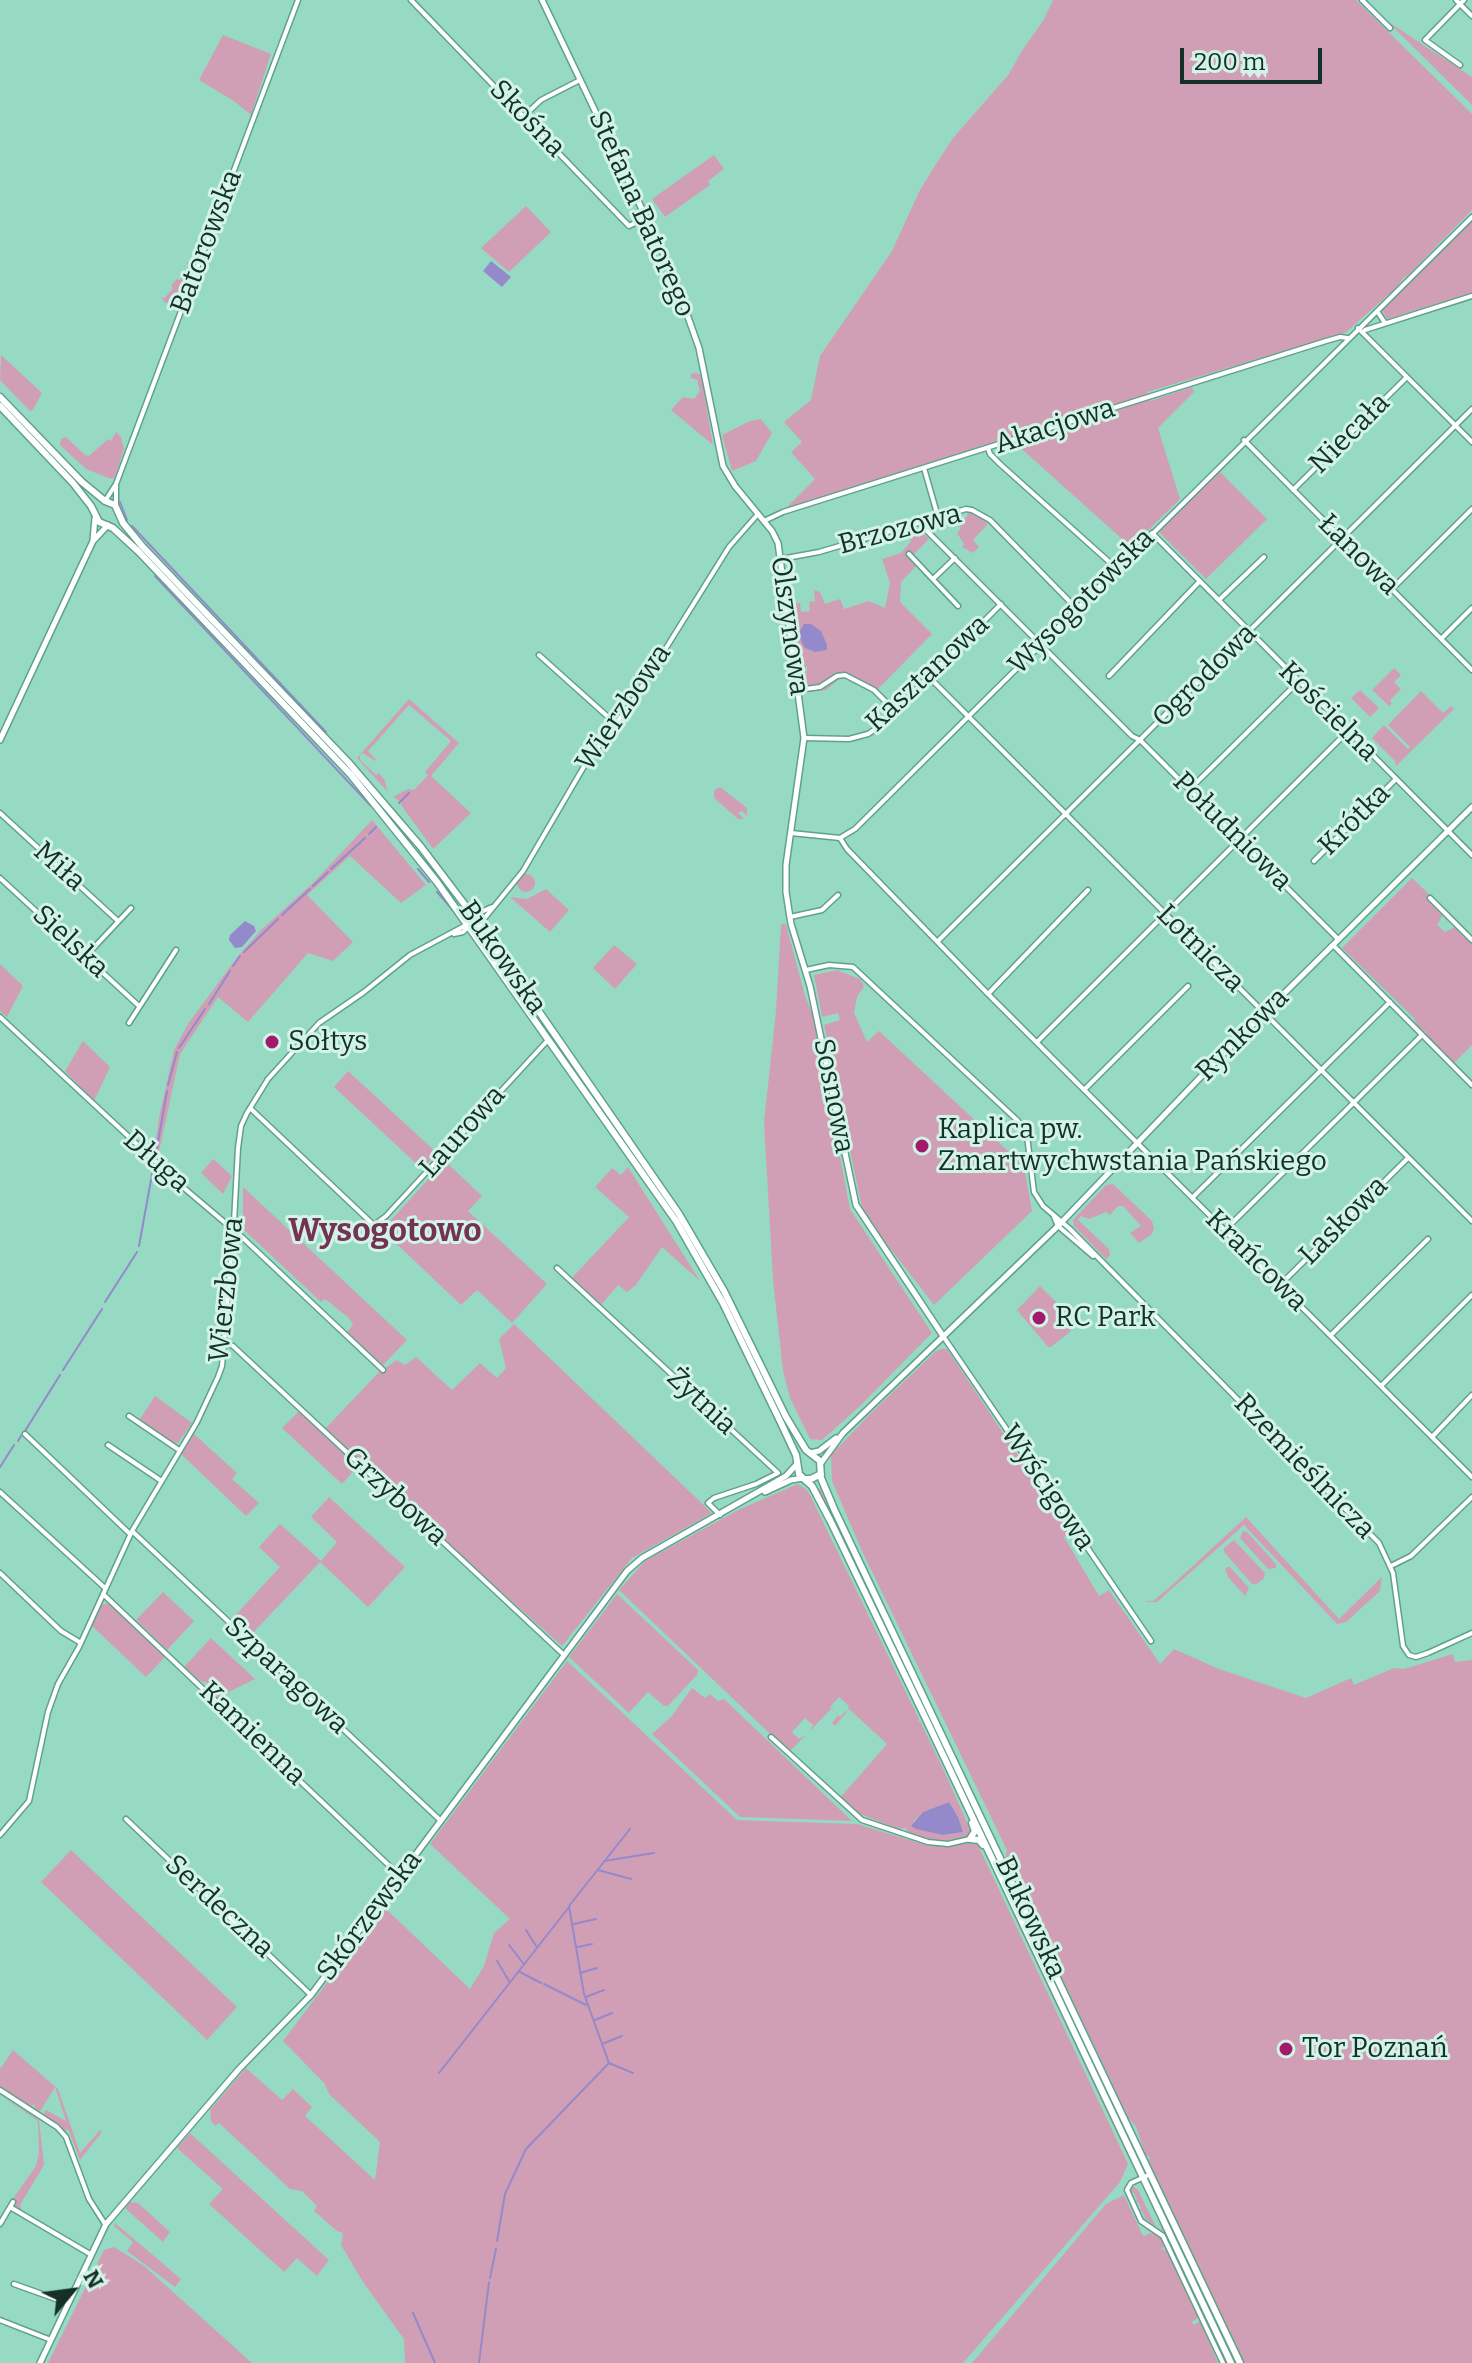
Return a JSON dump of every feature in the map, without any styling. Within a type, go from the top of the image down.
[{"type":"main road","points":[[0,397],[68,468],[105,501],[111,502],[119,516],[108,524],[99,522],[73,483],[0,406]]},
{"type":"main road","points":[[94,515],[95,506],[105,501]]},
{"type":"main road","name":"Bukowska","points":[[119,516],[148,552],[348,762],[427,854],[468,909],[472,922],[687,1239],[732,1321],[796,1462]]},
{"type":"main road","name":"Bukowska","points":[[108,524],[155,569],[351,775],[472,922],[684,1221],[726,1296],[786,1417],[810,1453]]},
{"type":"main road","points":[[810,1453],[821,1464],[821,1474],[814,1479],[804,1478],[798,1472],[796,1462],[810,1453]]},
{"type":"main road","name":"Bukowska","points":[[821,1474],[839,1518],[999,1851],[1231,2363]]},
{"type":"main road","name":"Bukowska","points":[[804,1478],[823,1506],[1240,2363]]},
{"type":"main road","points":[[956,1783],[975,1829],[970,1839],[981,1842],[1013,1909],[1023,1922]]},
{"type":"main road","points":[[991,1855],[999,1851]]},
{"type":"street","name":"Batorowska","points":[[105,501],[116,484],[298,0]]},
{"type":"street","name":"Skośna","points":[[411,0],[629,226],[647,217]]},
{"type":"street","name":"Stefana Batorego","points":[[542,0],[666,258],[699,348],[716,436]]},
{"type":"street","points":[[1362,0],[1390,28]]},
{"type":"street","points":[[1460,65],[1425,40],[1460,1],[1472,16]]},
{"type":"street","points":[[524,116],[547,96],[580,80]]},
{"type":"street","name":"Wysogotowska","points":[[840,838],[855,829],[1472,217]]},
{"type":"street","points":[[1365,330],[1472,296]]},
{"type":"street","points":[[1377,311],[1385,323]]},
{"type":"street","points":[[1358,327],[1472,442]]},
{"type":"street","name":"Akacjowa","points":[[764,521],[783,512],[1340,337],[1348,338]]},
{"type":"street","name":"Niecała","points":[[1293,490],[1407,377]]},
{"type":"street","name":"Ogrodowa","points":[[938,941],[1472,409]]},
{"type":"street","name":"Olszynowa","points":[[716,436],[720,460],[726,472],[775,537],[781,559],[804,738],[791,833]]},
{"type":"street","name":"Łanowa","points":[[1244,440],[1472,670]]},
{"type":"street","points":[[988,448],[1000,464],[1116,568]]},
{"type":"street","points":[[924,468],[938,517]]},
{"type":"street","name":"Batorowska","points":[[116,484],[116,507]]},
{"type":"street","name":"Brzozowa","points":[[781,559],[819,552],[966,509],[985,516],[1076,608]]},
{"type":"street","points":[[1392,589],[1472,509]]},
{"type":"street","name":"Wierzbowa","points":[[472,922],[483,920],[530,860],[586,763],[616,724],[729,547],[758,514]]},
{"type":"street","points":[[93,541],[94,515]]},
{"type":"street","name":"Południowa","points":[[922,522],[925,529],[1136,740],[1140,740],[1190,789],[1472,1085]]},
{"type":"street","points":[[0,740],[93,541],[108,524]]},
{"type":"street","name":"Kościelna","points":[[1152,533],[1472,855]]},
{"type":"street","points":[[909,554],[958,606]]},
{"type":"street","points":[[1219,600],[1264,557]]},
{"type":"street","points":[[933,579],[955,558]]},
{"type":"street","points":[[1109,676],[1200,581]]},
{"type":"street","name":"Kasztanowa","points":[[804,738],[849,739],[868,734],[895,711],[1001,604]]},
{"type":"street","points":[[1441,639],[1472,608]]},
{"type":"street","points":[[539,655],[616,724]]},
{"type":"street","points":[[798,690],[820,687],[837,676],[845,675],[874,690],[895,711]]},
{"type":"street","name":"Lotnicza","points":[[929,677],[1472,1221]]},
{"type":"street","points":[[1190,789],[1298,682]]},
{"type":"street","points":[[1037,1042],[1348,731]]},
{"type":"street","name":"Krótka","points":[[1314,861],[1395,780]]},
{"type":"street","name":"Rynkowa","points":[[821,1464],[823,1457],[843,1433],[1060,1224],[1264,1013],[1472,807]]},
{"type":"street","name":"Miła","points":[[0,813],[118,921]]},
{"type":"street","points":[[791,833],[840,838]]},
{"type":"street","name":"Sosnowa","points":[[791,833],[785,879],[790,917],[806,970],[856,1205],[943,1336]]},
{"type":"street","name":"Krańcowa","points":[[840,838],[847,849],[988,994],[1472,1477]]},
{"type":"street","name":"Sielska","points":[[0,878],[139,1006]]},
{"type":"street","points":[[988,994],[1088,890]]},
{"type":"street","points":[[790,917],[822,910],[838,895]]},
{"type":"street","points":[[1430,898],[1472,940]]},
{"type":"street","name":"Wierzbowa","points":[[0,1835],[28,1804],[48,1712],[58,1684],[81,1643],[131,1532],[199,1418],[218,1377],[224,1343],[239,1133],[250,1107],[274,1072],[319,1023],[364,992],[405,958],[452,934],[463,932],[481,912],[495,906]]},
{"type":"street","points":[[86,956],[131,908]]},
{"type":"street","points":[[468,909],[481,912]]},
{"type":"street","points":[[129,1023],[176,950]]},
{"type":"street","points":[[806,970],[829,965],[853,967],[999,1102],[1024,1129],[1034,1192],[1060,1224]]},
{"type":"street","points":[[1085,1089],[1188,986]]},
{"type":"street","points":[[1193,1197],[1390,1002]]},
{"type":"street","name":"Długa","points":[[0,1017],[383,1370]]},
{"type":"street","points":[[1225,1230],[1422,1035]]},
{"type":"street","name":"Laurowa","points":[[374,1225],[386,1216],[550,1038]]},
{"type":"street","points":[[250,1107],[379,1230]]},
{"type":"street","name":"Laskowa","points":[[1280,1285],[1408,1158]]},
{"type":"street","name":"Rzemieślnicza","points":[[1060,1224],[1379,1543],[1391,1566],[1403,1646],[1409,1655],[1416,1657],[1428,1653],[1472,1633]]},
{"type":"street","points":[[1331,1335],[1428,1239]]},
{"type":"street","name":"Żytnia","points":[[557,1268],[778,1473],[714,1498],[708,1503],[720,1515]]},
{"type":"street","points":[[1381,1386],[1472,1295]]},
{"type":"street","name":"Wyścigowa","points":[[943,1336],[1151,1641]]},
{"type":"street","name":"Grzybowa","points":[[224,1343],[233,1346],[564,1655]]},
{"type":"street","points":[[1432,1437],[1472,1395]]},
{"type":"street","points":[[129,1416],[179,1450]]},
{"type":"street","name":"Rynkowa","points":[[810,1453],[819,1451],[843,1433]]},
{"type":"street","name":"Szparagowa","points":[[25,1434],[441,1821]]},
{"type":"street","points":[[108,1445],[160,1480]]},
{"type":"street","name":"Skórzewska","points":[[739,1505],[786,1476],[796,1462]]},
{"type":"street","name":"Skórzewska","points":[[40,2363],[106,2224],[241,2066],[311,1995],[631,1566],[739,1505],[791,1480],[804,1478]]},
{"type":"street","name":"Kamienna","points":[[0,1492],[400,1876]]},
{"type":"street","points":[[1391,1566],[1411,1556],[1472,1497]]},
{"type":"street","points":[[0,1573],[61,1631],[81,1643]]},
{"type":"street","points":[[771,1737],[862,1820],[928,1842],[948,1844],[970,1839]]},
{"type":"street","name":"Serdeczna","points":[[126,1819],[311,1995]]},
{"type":"street","points":[[0,2090],[57,2127],[66,2137],[89,2199],[106,2224]]},
{"type":"street","points":[[1147,2175],[1127,2186],[1128,2193],[1144,2223],[1163,2236],[1223,2363]]},
{"type":"street","points":[[0,2224],[12,2205],[90,2254]]},
{"type":"street","points":[[14,2284],[67,2303]]},
{"type":"street","points":[[0,2320],[51,2340]]},
{"type":"shaded area","points":[[1053,0],[1356,0],[1472,114],[1472,210],[1396,288],[1345,333],[1147,392],[1150,401],[1192,387],[1194,392],[1158,428],[1180,499],[1131,547],[1015,443],[1012,436],[783,511],[815,479],[791,452],[802,442],[784,422],[811,400],[820,356],[892,251],[920,190],[953,138],[1009,74]]},
{"type":"shaded area","points":[[1387,21],[1472,77],[1472,105]]},
{"type":"shaded area","points":[[223,35],[271,54],[251,115],[199,80]]},
{"type":"shaded area","points":[[714,155],[724,169],[708,181],[710,185],[665,217],[652,199]]},
{"type":"shaded area","points":[[526,206],[551,232],[509,272],[481,248]]},
{"type":"shaded area","points":[[1472,220],[1472,293],[1387,319],[1382,310]]},
{"type":"shaded area","points":[[192,259],[195,262],[180,300],[171,304],[164,302],[161,296],[164,299],[173,288],[171,285],[180,280],[189,265],[186,263]]},
{"type":"shaded area","points":[[491,261],[511,277],[502,287],[483,271]]},
{"type":"shaded area","points":[[1,355],[42,393],[33,410],[30,411],[0,380]]},
{"type":"shaded area","points":[[691,374],[701,375],[713,445],[671,410],[683,397],[694,399],[700,391],[697,380],[691,378]]},
{"type":"shaded area","points":[[761,419],[772,433],[756,461],[732,471],[722,435]]},
{"type":"shaded area","points":[[116,432],[124,449],[115,477],[111,479],[86,469],[60,445],[61,439],[66,437],[89,456],[108,439],[111,441]]},
{"type":"shaded area","points":[[1219,471],[1267,519],[1206,579],[1159,532]]},
{"type":"shaded area","points":[[968,512],[988,524],[973,540],[979,547],[973,553],[962,547],[964,544],[957,533],[961,528],[953,521],[967,517]]},
{"type":"shaded area","points":[[917,528],[929,539],[913,555],[920,562],[901,582],[900,602],[932,634],[877,690],[845,674],[826,690],[802,693],[800,672],[807,671],[807,667],[799,668],[793,604],[800,603],[801,612],[810,611],[809,602],[815,601],[814,590],[820,592],[825,604],[840,599],[844,609],[869,601],[885,608],[890,583],[882,559],[901,553],[911,541],[908,530]]},
{"type":"shaded area","points":[[804,624],[811,624],[821,631],[827,650],[815,652],[805,648],[798,634]]},
{"type":"shaded area","points":[[1394,668],[1401,675],[1394,682],[1401,689],[1390,700],[1392,703],[1389,706],[1372,690]]},
{"type":"shaded area","points":[[1360,690],[1379,708],[1370,717],[1351,698]]},
{"type":"shaded area","points":[[1421,691],[1443,713],[1451,706],[1454,709],[1396,766],[1395,761],[1372,738],[1384,725],[1408,749],[1410,747],[1388,725]]},
{"type":"shaded area","points":[[409,699],[459,743],[431,776],[471,813],[433,849],[402,803],[393,797],[408,789],[414,790],[451,741],[409,705],[368,751],[376,760],[363,753],[360,755],[360,760],[385,781],[387,791],[357,758]]},
{"type":"shaded area","points":[[720,787],[747,808],[747,816],[742,811],[738,813],[744,819],[738,819],[714,798],[714,790]]},
{"type":"shaded area","points":[[372,820],[426,885],[401,903],[350,856],[307,895],[353,942],[333,961],[308,953],[248,1022],[218,997],[180,1054],[157,1161],[153,1157],[174,1050],[188,1024],[262,929],[314,882]]},
{"type":"shaded area","points":[[526,874],[535,883],[526,892],[517,883]]},
{"type":"shaded area","points":[[1412,878],[1441,911],[1437,925],[1445,932],[1455,927],[1472,944],[1472,1045],[1454,1063],[1417,1026],[1414,1018],[1342,948]]},
{"type":"shaded area","points":[[546,889],[569,910],[550,932],[510,897],[527,899]]},
{"type":"shaded area","points":[[245,921],[256,931],[242,947],[235,948],[229,940],[230,935]]},
{"type":"shaded area","points":[[781,924],[786,924],[814,1018],[850,1209],[932,1333],[822,1440],[810,1439],[790,1398],[783,1371],[773,1280],[764,1122],[776,1011]]},
{"type":"shaded area","points":[[614,945],[637,964],[615,989],[593,968]]},
{"type":"shaded area","points":[[0,964],[23,986],[7,1017],[0,1011]]},
{"type":"shaded area","points":[[837,970],[860,979],[864,986],[857,997],[854,1013],[867,1042],[879,1031],[1024,1166],[1032,1211],[934,1305],[862,1208],[824,1025],[840,1020],[838,1013],[822,1017],[814,975]]},
{"type":"shaded area","points":[[83,1041],[110,1067],[94,1101],[65,1071]]},
{"type":"shaded area","points":[[348,1071],[437,1153],[422,1169],[334,1087]]},
{"type":"shaded area","points":[[213,1159],[232,1176],[223,1194],[201,1173]]},
{"type":"shaded area","points":[[445,1161],[482,1196],[468,1211],[547,1284],[512,1323],[477,1290],[461,1305],[382,1230]]},
{"type":"shaded area","points":[[628,1167],[700,1281],[662,1247],[636,1285],[627,1292],[618,1285],[601,1305],[571,1279],[629,1217],[595,1187],[612,1168],[621,1175]]},
{"type":"shaded area","points":[[1113,1184],[1152,1221],[1154,1228],[1152,1234],[1139,1243],[1130,1233],[1141,1226],[1123,1206],[1118,1206],[1110,1215],[1106,1212],[1089,1219],[1081,1216],[1078,1220],[1109,1249],[1110,1255],[1106,1259],[1074,1226],[1073,1220],[1106,1185]]},
{"type":"shaded area","points":[[243,1187],[407,1340],[383,1365],[346,1333],[353,1325],[349,1318],[325,1299],[321,1302],[243,1229]]},
{"type":"shaded area","name":"RC Park","points":[[1040,1286],[1065,1311],[1055,1321],[1062,1330],[1067,1326],[1071,1331],[1051,1347],[1017,1310]]},
{"type":"shaded area","points":[[514,1324],[712,1513],[632,1558],[562,1646],[325,1429],[379,1372],[397,1360],[405,1365],[416,1357],[452,1390],[480,1363],[497,1378],[506,1368],[499,1339]]},
{"type":"shaded area","name":"Tor Poznań","points":[[947,1349],[1070,1533],[1064,1537],[1099,1596],[1109,1590],[1160,1664],[1174,1649],[1219,1669],[1306,1698],[1351,1678],[1354,1685],[1394,1668],[1404,1669],[1453,1654],[1455,1662],[1472,1660],[1472,2363],[1244,2363],[1148,2155],[1146,2158],[1136,2126],[1129,2119],[1005,1859],[1007,1850],[862,1551],[832,1481],[831,1455],[870,1414],[936,1351]]},
{"type":"shaded area","points":[[155,1396],[192,1423],[178,1443],[173,1443],[140,1419]]},
{"type":"shaded area","points":[[299,1411],[358,1466],[342,1484],[282,1428]]},
{"type":"shaded area","points":[[194,1434],[237,1473],[232,1479],[259,1503],[246,1516],[181,1454]]},
{"type":"shaded area","points":[[798,1484],[808,1491],[946,1775],[970,1829],[968,1837],[941,1841],[929,1839],[908,1833],[906,1828],[898,1829],[855,1812],[839,1799],[887,1744],[849,1706],[839,1697],[830,1707],[838,1715],[831,1709],[809,1732],[813,1725],[805,1718],[792,1732],[799,1739],[806,1735],[788,1751],[619,1590],[645,1561],[738,1510]],"holes":[[[949,1802],[963,1832],[943,1835],[913,1822],[923,1812]]]},
{"type":"shaded area","points":[[821,1488],[831,1509],[991,1844],[817,1490]]},
{"type":"shaded area","points":[[329,1497],[405,1567],[368,1607],[320,1562],[250,1636],[232,1619],[280,1567],[259,1547],[280,1524],[321,1561],[337,1542],[311,1517]]},
{"type":"shaded area","points":[[1246,1517],[1339,1619],[1382,1577],[1380,1591],[1346,1622],[1337,1624],[1244,1525],[1157,1602],[1146,1601],[1153,1601],[1171,1586]]},
{"type":"shaded area","points":[[1243,1531],[1276,1564],[1276,1568],[1268,1569],[1240,1538]]},
{"type":"shaded area","points":[[1234,1540],[1265,1573],[1257,1584],[1252,1584],[1224,1552],[1224,1548]]},
{"type":"shaded area","points":[[1229,1566],[1249,1588],[1245,1596],[1228,1577],[1225,1569]]},
{"type":"shaded area","points":[[163,1592],[194,1621],[167,1650],[136,1620]]},
{"type":"shaded area","points":[[617,1594],[698,1670],[697,1675],[668,1706],[648,1692],[629,1713],[569,1657]]},
{"type":"shaded area","points":[[110,1603],[166,1656],[146,1677],[92,1626],[101,1605]]},
{"type":"shaded area","points":[[211,1638],[255,1679],[229,1692],[221,1701],[209,1690],[209,1683],[200,1681],[184,1667]]},
{"type":"shaded area","points":[[567,1661],[737,1820],[857,1824],[926,1845],[948,1847],[973,1842],[978,1845],[1128,2164],[1120,2182],[963,2363],[405,2363],[404,2339],[341,2245],[343,2233],[314,2211],[317,2206],[302,2191],[290,2189],[219,2123],[215,2126],[211,2121],[210,2110],[246,2068],[282,2100],[293,2089],[312,2107],[305,2116],[375,2180],[380,2142],[329,2094],[325,2084],[283,2041],[384,1907],[470,1989],[484,1966],[494,1933],[510,1919],[430,1844]]},
{"type":"shaded area","points":[[692,1688],[705,1698],[710,1694],[718,1701],[724,1699],[852,1821],[740,1817],[652,1734],[671,1717]]},
{"type":"shaded area","points":[[847,1712],[835,1726],[832,1723],[838,1715],[840,1717]]},
{"type":"shaded area","points":[[949,1802],[963,1832],[943,1835],[911,1826],[923,1812]]},
{"type":"shaded area","points":[[71,1850],[237,2007],[207,2040],[41,1882]]},
{"type":"shaded area","points":[[1000,1862],[1141,2160],[1139,2161]]},
{"type":"shaded area","points":[[1012,1912],[1026,1936],[1133,2164],[1131,2163]]},
{"type":"shaded area","points":[[13,2050],[58,2089],[80,2153],[100,2130],[102,2132],[80,2160],[68,2129],[65,2131],[43,2115],[46,2110],[66,2121],[55,2087],[39,2113],[34,2109],[35,2104],[30,2107],[0,2088],[0,2069]]},
{"type":"shaded area","points":[[0,2095],[39,2120],[44,2165],[20,2205],[22,2211],[10,2203],[36,2166],[39,2153],[38,2121]]},
{"type":"shaded area","points":[[190,2133],[329,2260],[317,2276],[297,2258],[284,2272],[209,2204],[223,2189],[177,2148]]},
{"type":"shaded area","points":[[1133,2186],[1138,2190],[1156,2227],[1146,2219],[1143,2221],[1145,2217],[1138,2210],[1141,2208],[1138,2202],[1135,2203],[1134,2193],[1130,2192]]},
{"type":"shaded area","points":[[1124,2195],[1143,2236],[1151,2233],[1161,2237],[1165,2244],[1162,2250],[1167,2249],[1199,2317],[1192,2322],[1194,2325],[1200,2321],[1218,2363],[972,2363],[1106,2204]]},
{"type":"shaded area","points":[[130,2202],[138,2203],[170,2232],[163,2242],[125,2208]]},
{"type":"shaded area","points":[[1158,2222],[1164,2230],[1227,2363],[1225,2363]]},
{"type":"shaded area","points":[[115,2223],[181,2279],[175,2287],[127,2251],[133,2242],[114,2226]]},
{"type":"shaded area","points":[[1175,2234],[1181,2245],[1237,2363],[1234,2363]]},
{"type":"shaded area","points":[[114,2247],[143,2265],[252,2363],[48,2363],[104,2250]]},
{"type":"waterway","points":[[120,502],[127,520]]},
{"type":"waterway","points":[[132,526],[326,732]]},
{"type":"waterway","points":[[155,576],[371,806]]},
{"type":"waterway","points":[[399,803],[409,793]]},
{"type":"waterway","points":[[369,834],[376,827]]},
{"type":"waterway","points":[[331,869],[365,838]]},
{"type":"waterway","points":[[418,869],[429,882]]},
{"type":"waterway","points":[[313,886],[328,872]]},
{"type":"waterway","points":[[282,915],[310,889]]},
{"type":"waterway","points":[[437,892],[457,915]]},
{"type":"waterway","points":[[244,952],[278,919]]},
{"type":"waterway","points":[[233,966],[240,956]]},
{"type":"waterway","points":[[209,1004],[230,971]]},
{"type":"waterway","points":[[179,1048],[205,1009]]},
{"type":"waterway","points":[[168,1085],[177,1052]]},
{"type":"waterway","points":[[155,1159],[167,1091]]},
{"type":"waterway","points":[[139,1246],[153,1169]]},
{"type":"waterway","points":[[105,1302],[137,1252]]},
{"type":"waterway","points":[[63,1370],[102,1309]]},
{"type":"waterway","points":[[25,1431],[60,1375]]},
{"type":"waterway","points":[[18,1441],[21,1436]]},
{"type":"waterway","points":[[0,1467],[14,1445]]},
{"type":"waterway","points":[[497,2241],[505,2194],[526,2149],[609,2063],[584,1994],[569,1906],[630,1829]]},
{"type":"waterway","points":[[604,1861],[654,1853]]},
{"type":"waterway","points":[[598,1870],[631,1879]]},
{"type":"waterway","points":[[439,2073],[569,1907]]},
{"type":"waterway","points":[[574,1924],[596,1919]]},
{"type":"waterway","points":[[526,1930],[536,1946]]},
{"type":"waterway","points":[[578,1947],[592,1944]]},
{"type":"waterway","points":[[509,1945],[523,1963]]},
{"type":"waterway","points":[[497,1961],[509,1981]]},
{"type":"waterway","points":[[580,1973],[597,1968]]},
{"type":"waterway","points":[[520,1972],[541,1983]]},
{"type":"waterway","points":[[544,1984],[586,2005]]},
{"type":"waterway","points":[[586,1997],[604,1990]]},
{"type":"waterway","points":[[595,2020],[612,2013]]},
{"type":"waterway","points":[[602,2044],[622,2036]]},
{"type":"waterway","points":[[609,2063],[633,2073]]},
{"type":"waterway","points":[[490,2278],[496,2249]]},
{"type":"waterway","points":[[479,2363],[489,2282]]},
{"type":"waterway","points":[[413,2313],[435,2363]]},
{"type":"place","name":"Sołtys","points":[[272,1042]]},
{"type":"place","name":"Kaplica pw. Zmartwychwstania Pańskiego","points":[[922,1146]]},
{"type":"place","name":"RC Park","points":[[1039,1318]]},
{"type":"place","name":"Tor Poznań","points":[[1286,2049]]},
{"type":"district","name":"Wysogotowo","points":[[385,1232]]}]
